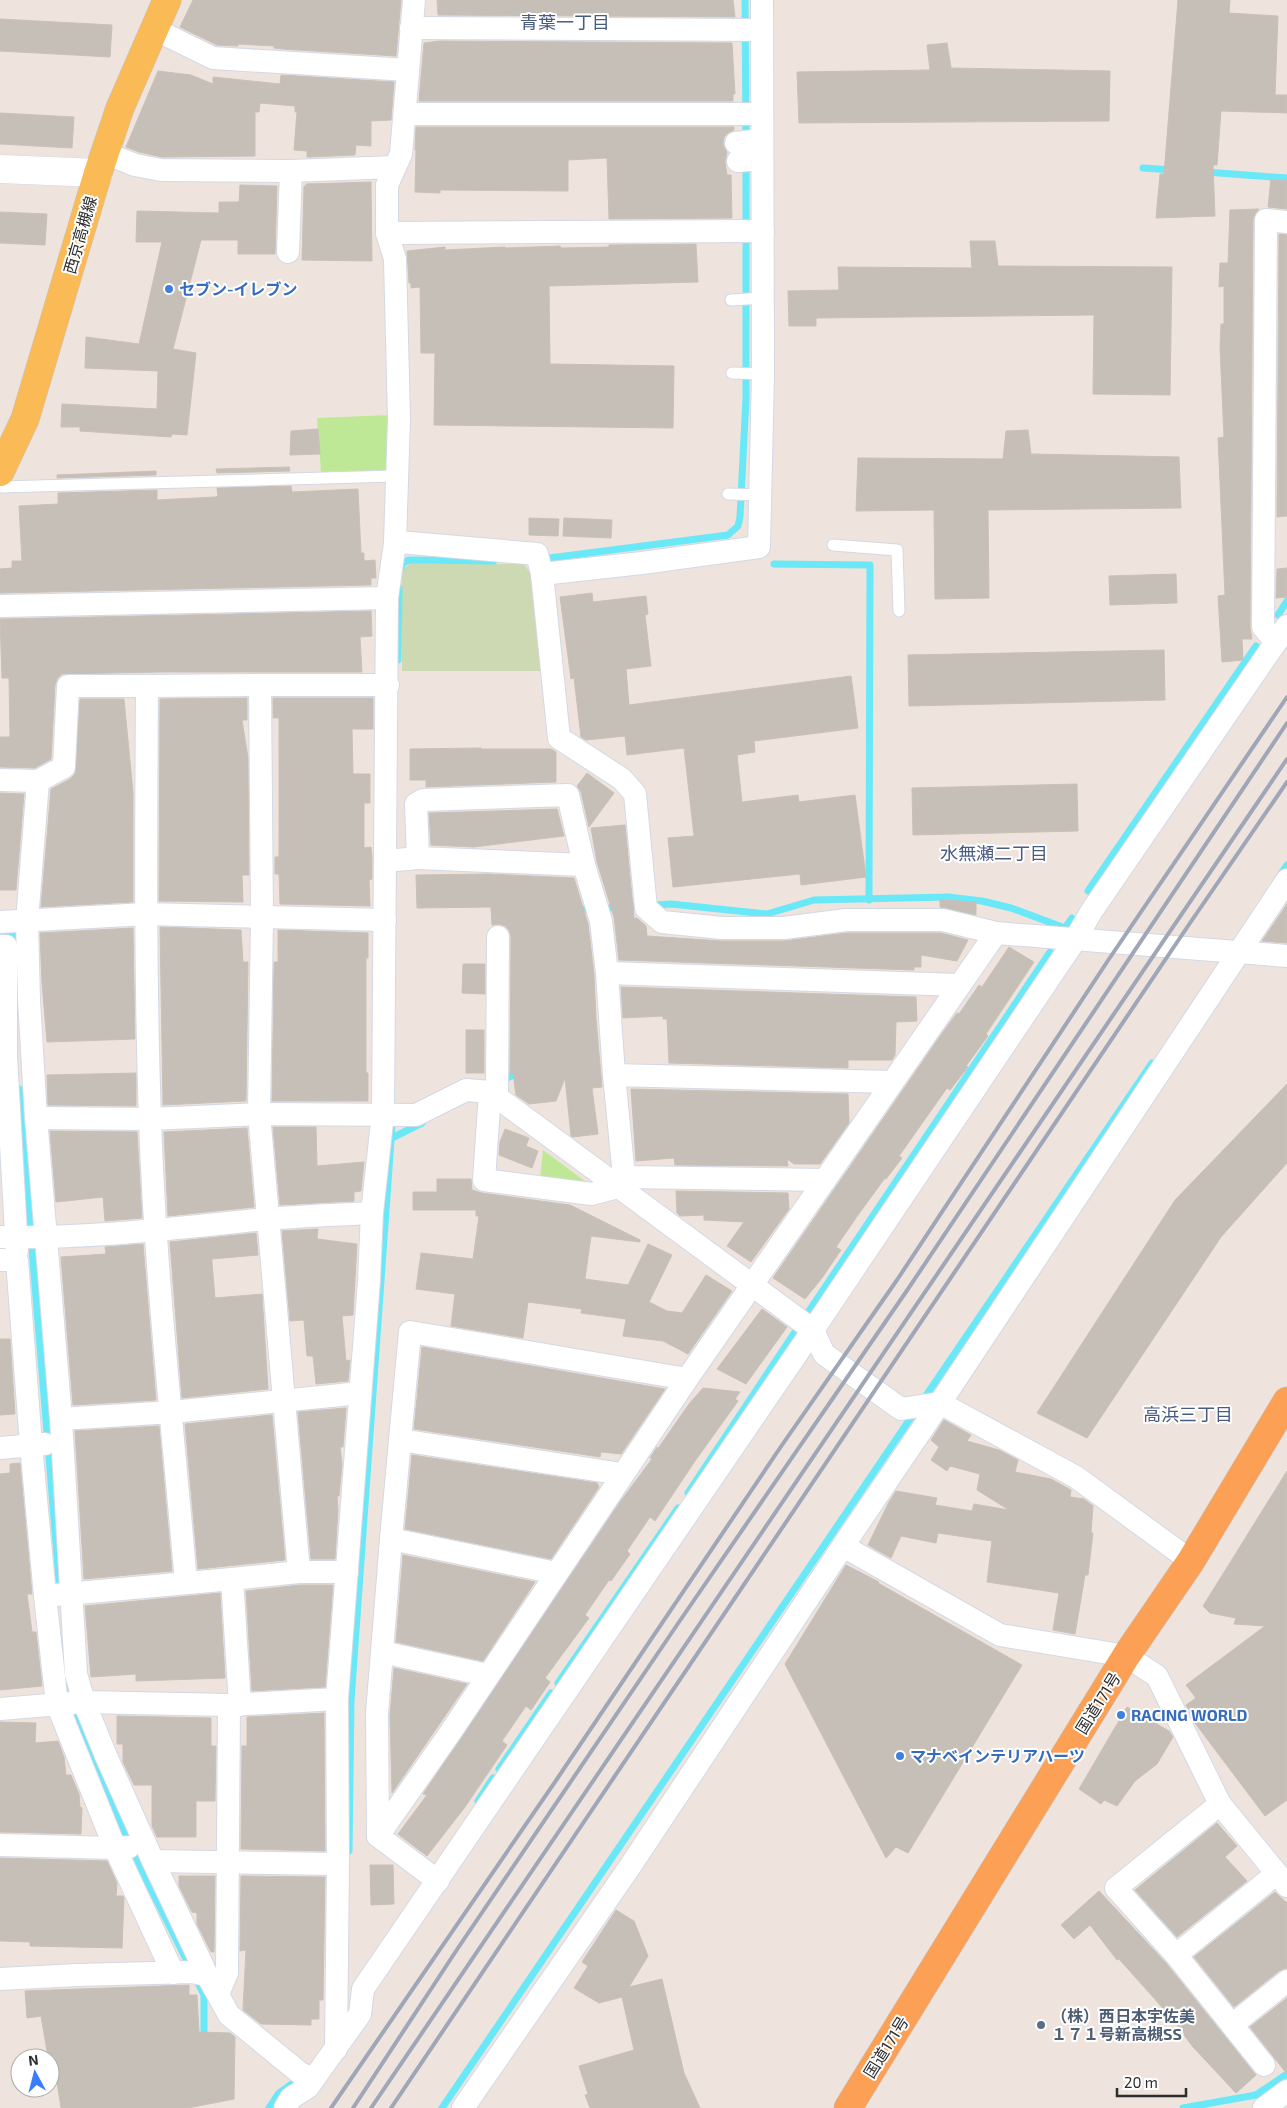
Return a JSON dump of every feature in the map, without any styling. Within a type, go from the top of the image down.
[{"type":"highway","name":"国道171号","points":[[848,2108],[1126,1656],[1191,1561],[1287,1401]]},
{"type":"main road","name":"西京高槻線","points":[[0,472],[25,419],[101,163],[120,108],[167,0]]},
{"type":"street","points":[[336,2049],[337,1700],[369,1281],[372,1213],[384,1114],[388,685],[387,598],[395,543],[399,419],[395,259],[388,233],[387,185],[401,154],[414,0]]},
{"type":"street","points":[[395,543],[399,542],[540,566],[642,563],[758,547],[764,231],[760,150],[762,0]]},
{"type":"street","points":[[411,28],[761,30]]},
{"type":"street","points":[[154,29],[213,58],[408,70]]},
{"type":"street","points":[[405,114],[760,114]]},
{"type":"street","points":[[737,152],[760,150]]},
{"type":"street","points":[[0,169],[101,163],[135,165],[161,170],[291,171],[395,167]]},
{"type":"street","points":[[288,252],[291,171]]},
{"type":"street","points":[[285,2108],[291,2098],[308,2088],[360,2014],[363,1989],[438,1882],[813,1330],[1108,887],[1282,634],[1263,627],[1266,220],[1287,222]]},
{"type":"street","points":[[388,233],[764,231]]},
{"type":"street","points":[[540,566],[559,738],[622,779],[635,794],[646,902],[662,922],[722,928],[784,928],[846,920],[943,920],[996,932],[1074,940],[1287,956]]},
{"type":"street","points":[[0,606],[387,598]]},
{"type":"street","points":[[260,685],[262,917],[259,1114],[299,1572]]},
{"type":"street","points":[[0,780],[38,781],[64,767],[68,686],[388,685]]},
{"type":"street","points":[[147,686],[146,914],[150,1119],[156,1230],[186,1583]]},
{"type":"street","points":[[38,781],[27,921],[29,1000],[36,1118],[19,1245],[61,1420],[76,1674],[84,1702],[149,1853],[212,1984],[229,2015],[300,2073],[314,2079]]},
{"type":"street","points":[[418,858],[416,804],[423,800],[568,795],[584,866],[598,909],[607,973],[621,1182]]},
{"type":"street","points":[[386,861],[418,858],[584,866]]},
{"type":"street","points":[[463,2108],[629,1868],[843,1546],[926,1405],[1228,952],[1287,880]]},
{"type":"street","points":[[0,922],[146,914],[385,920]]},
{"type":"street","points":[[378,1836],[450,1733],[622,1474],[996,932]]},
{"type":"street","points":[[498,937],[484,1180],[591,1194],[621,1182],[825,1180]]},
{"type":"street","points":[[0,946],[6,946],[6,1056],[31,1445],[57,1704],[115,1848],[174,1973]]},
{"type":"street","points":[[607,973],[959,985]]},
{"type":"street","points":[[614,1075],[892,1082]]},
{"type":"street","points":[[36,1118],[150,1119],[259,1114],[416,1115],[466,1090],[490,1089],[621,1182],[752,1286],[813,1330],[824,1354],[901,1409],[926,1405],[1076,1477],[1191,1561]]},
{"type":"street","points":[[19,1245],[268,1219],[372,1213]]},
{"type":"street","points":[[378,1836],[377,1713],[410,1332],[687,1379]]},
{"type":"street","points":[[61,1420],[172,1412],[360,1393]]},
{"type":"street","points":[[400,1440],[622,1474]]},
{"type":"street","points":[[0,1448],[61,1442]]},
{"type":"street","points":[[391,1538],[556,1572]]},
{"type":"street","points":[[843,1546],[1000,1635],[1126,1656],[1157,1676],[1220,1804],[1282,1880],[1176,1955]]},
{"type":"street","points":[[45,1596],[299,1572],[347,1572]]},
{"type":"street","points":[[212,1984],[227,1973],[228,1862],[234,1705],[232,1579]]},
{"type":"street","points":[[382,1652],[487,1675]]},
{"type":"street","points":[[0,1709],[84,1702],[234,1705],[337,1700]]},
{"type":"street","points":[[1220,1804],[1116,1888],[1176,1955],[1264,2065]]},
{"type":"street","points":[[378,1836],[438,1882]]},
{"type":"street","points":[[0,1845],[115,1848],[228,1862],[338,1864]]},
{"type":"street","points":[[0,1979],[174,1973],[212,1984]]},
{"type":"street","points":[[1232,2025],[1287,1981]]},
{"type":"street","points":[[1264,2108],[1287,2092]]},
{"type":"lane","points":[[731,300],[762,298]]},
{"type":"lane","points":[[732,373],[762,374]]},
{"type":"lane","points":[[0,487],[396,476]]},
{"type":"lane","points":[[728,494],[758,495]]},
{"type":"lane","points":[[832,545],[897,550],[899,611]]},
{"type":"green space","points":[[390,415],[388,471],[321,472],[317,418]]},
{"type":"green space","points":[[410,564],[524,564],[535,579],[545,671],[402,671],[402,575],[404,568]]},
{"type":"green space","points":[[543,1150],[594,1188],[540,1179]]},
{"type":"building","points":[[193,0],[401,0],[396,56],[283,49],[274,48],[274,46],[217,45],[180,27]]},
{"type":"building","points":[[437,0],[733,0],[735,17],[438,15]]},
{"type":"building","points":[[1178,0],[1230,0],[1229,13],[1278,16],[1275,95],[1287,95],[1287,113],[1221,111],[1217,165],[1213,165],[1215,216],[1156,218],[1160,174],[1164,174]]},
{"type":"building","points":[[0,19],[112,25],[110,57],[0,51]]},
{"type":"building","points":[[439,41],[732,43],[735,94],[733,94],[733,101],[419,101],[424,43]]},
{"type":"building","points":[[947,43],[951,68],[1110,71],[1109,121],[799,123],[797,72],[930,70],[927,45]]},
{"type":"building","points":[[158,71],[191,75],[213,84],[213,77],[280,84],[281,75],[394,82],[391,120],[371,121],[371,146],[356,145],[355,155],[307,157],[307,151],[294,150],[297,112],[295,112],[295,106],[260,103],[259,112],[255,112],[255,156],[162,157],[126,147]]},
{"type":"building","points":[[0,113],[74,117],[72,148],[0,144]]},
{"type":"building","points":[[416,127],[734,127],[734,130],[724,137],[723,144],[727,152],[725,162],[727,175],[731,175],[732,218],[609,219],[607,158],[568,160],[568,191],[440,190],[440,193],[415,192]]},
{"type":"building","points":[[1271,179],[1287,181],[1287,209],[1268,207]]},
{"type":"building","points":[[371,182],[372,261],[302,260],[304,186],[306,184]]},
{"type":"building","points":[[240,185],[277,186],[275,254],[238,254],[238,240],[201,240],[173,349],[196,353],[187,435],[172,434],[171,437],[80,431],[80,427],[61,427],[62,404],[157,409],[158,371],[85,368],[86,337],[139,344],[162,242],[136,242],[137,211],[219,213],[219,202],[239,202]]},
{"type":"building","points":[[1259,209],[1253,220],[1250,627],[1252,639],[1242,639],[1243,660],[1222,662],[1218,596],[1225,595],[1218,438],[1224,437],[1220,347],[1221,324],[1224,324],[1224,286],[1219,287],[1220,263],[1228,263],[1230,210]]},
{"type":"building","points":[[0,212],[47,214],[45,245],[0,243]]},
{"type":"building","points":[[1279,234],[1287,235],[1287,516],[1277,517]]},
{"type":"building","points":[[970,241],[995,241],[998,266],[1172,267],[1170,395],[1093,394],[1094,315],[816,318],[816,326],[789,326],[788,291],[839,290],[838,267],[972,268]]},
{"type":"building","points":[[696,244],[698,282],[549,286],[550,364],[674,366],[673,428],[434,425],[435,353],[421,353],[420,287],[411,288],[411,283],[409,283],[407,251],[445,247],[445,250],[505,247],[560,246],[561,248],[609,247],[609,245]]},
{"type":"building","points":[[318,429],[320,454],[290,455],[291,431]]},
{"type":"building","points":[[1028,430],[1031,454],[1179,457],[1181,508],[988,510],[989,598],[935,599],[934,510],[856,511],[858,458],[1003,459],[1006,431]]},
{"type":"building","points":[[289,467],[290,471],[217,473],[216,469]]},
{"type":"building","points":[[156,471],[156,475],[57,478],[57,475]]},
{"type":"building","points":[[291,486],[292,492],[358,489],[361,553],[364,553],[364,561],[375,560],[376,578],[371,578],[371,585],[0,593],[0,569],[12,568],[12,561],[22,561],[19,506],[58,504],[58,493],[157,490],[157,500],[215,497],[218,496],[217,488]]},
{"type":"building","points":[[529,518],[559,519],[558,536],[529,535]]},
{"type":"building","points":[[564,518],[612,520],[611,538],[563,536]]},
{"type":"building","points":[[1287,568],[1287,597],[1276,598],[1277,569]]},
{"type":"building","points":[[1176,574],[1177,603],[1110,605],[1109,576]]},
{"type":"building","points":[[592,593],[593,602],[646,596],[648,614],[645,615],[651,666],[626,669],[629,705],[851,676],[858,728],[754,741],[755,752],[737,755],[742,802],[798,795],[799,802],[855,795],[866,877],[801,885],[800,874],[673,887],[668,838],[694,836],[684,748],[627,755],[625,736],[586,740],[581,737],[574,678],[571,679],[560,597]]},
{"type":"building","points":[[371,611],[372,636],[360,637],[362,672],[62,674],[57,679],[55,685],[51,759],[35,768],[0,767],[0,737],[10,737],[9,678],[2,678],[0,619]]},
{"type":"building","points":[[1164,650],[1165,700],[909,706],[908,655]]},
{"type":"building","points":[[247,698],[247,720],[242,720],[248,758],[249,875],[242,875],[243,902],[159,901],[160,699]]},
{"type":"building","points":[[273,698],[373,698],[373,729],[352,729],[353,774],[370,774],[370,803],[364,803],[364,848],[371,847],[372,879],[369,880],[370,906],[280,904],[279,874],[275,874],[275,857],[279,857],[279,718],[273,718]]},
{"type":"building","points":[[80,699],[124,699],[133,792],[133,902],[41,907],[51,789],[70,779],[75,774]]},
{"type":"building","points":[[410,749],[551,749],[556,752],[556,782],[426,787],[426,780],[410,780]]},
{"type":"building","points":[[587,773],[614,793],[589,827],[581,792],[577,786]]},
{"type":"building","points":[[1077,784],[1078,831],[913,835],[912,788]]},
{"type":"building","points":[[0,793],[24,794],[16,890],[0,890]]},
{"type":"building","points":[[557,809],[564,836],[474,847],[431,845],[429,813]]},
{"type":"building","points":[[625,825],[634,918],[637,918],[646,926],[647,936],[722,941],[784,941],[846,933],[941,933],[968,940],[957,961],[921,955],[921,967],[914,967],[914,970],[619,960],[614,917],[597,862],[591,828]]},
{"type":"building","points":[[489,874],[574,878],[588,924],[594,974],[602,1087],[592,1088],[598,1134],[571,1136],[565,1078],[556,1101],[529,1104],[516,1095],[513,1073],[510,1073],[511,937],[509,930],[505,926],[499,924],[492,925],[491,907],[417,908],[416,875]]},
{"type":"building","points":[[940,900],[976,902],[976,915],[940,907]]},
{"type":"building","points":[[1287,904],[1287,943],[1262,941]]},
{"type":"building","points":[[160,927],[241,930],[243,962],[248,962],[246,1101],[163,1105]]},
{"type":"building","points":[[133,928],[135,1039],[47,1042],[40,933]]},
{"type":"building","points":[[278,930],[368,933],[368,958],[366,958],[366,1073],[368,1073],[368,1101],[272,1101],[274,962],[278,962]]},
{"type":"building","points":[[1009,947],[1034,962],[986,1034],[988,1036],[966,1066],[968,1067],[950,1090],[947,1088],[899,1156],[902,1158],[858,1215],[836,1247],[841,1250],[805,1299],[773,1278],[943,1032],[957,1013],[959,1014],[979,985],[982,987]]},
{"type":"building","points":[[463,964],[485,964],[485,994],[462,993]]},
{"type":"building","points":[[621,987],[916,997],[917,1021],[896,1022],[895,1055],[892,1060],[848,1060],[848,1068],[669,1063],[667,1019],[663,1019],[663,1016],[623,1018]]},
{"type":"building","points":[[466,1030],[484,1030],[484,1073],[466,1073]]},
{"type":"building","points":[[136,1073],[136,1106],[48,1105],[47,1075]]},
{"type":"building","points":[[1287,1084],[1287,1163],[1221,1237],[1087,1438],[1037,1413],[1175,1200]]},
{"type":"building","points":[[631,1089],[848,1094],[849,1123],[820,1164],[794,1164],[787,1159],[788,1166],[675,1165],[674,1158],[636,1161]]},
{"type":"building","points":[[273,1127],[316,1127],[317,1166],[364,1162],[361,1191],[354,1192],[354,1201],[280,1205]]},
{"type":"building","points":[[247,1128],[254,1207],[168,1216],[164,1132]]},
{"type":"building","points":[[505,1129],[529,1138],[526,1146],[538,1151],[532,1168],[499,1155],[500,1142]]},
{"type":"building","points":[[50,1131],[137,1132],[142,1218],[105,1221],[103,1197],[56,1202]]},
{"type":"building","points":[[437,1179],[471,1179],[472,1190],[482,1193],[570,1205],[640,1240],[640,1242],[591,1236],[585,1279],[628,1285],[648,1244],[672,1255],[649,1302],[667,1311],[682,1313],[706,1275],[732,1291],[688,1354],[663,1341],[623,1336],[626,1319],[581,1313],[582,1309],[528,1302],[523,1338],[451,1326],[455,1294],[416,1289],[421,1253],[473,1259],[479,1216],[476,1216],[476,1210],[413,1210],[413,1192],[437,1192]]},
{"type":"building","points":[[676,1191],[788,1193],[789,1209],[751,1262],[727,1246],[744,1222],[704,1220],[704,1215],[680,1216],[677,1213]]},
{"type":"building","points":[[318,1229],[317,1239],[357,1244],[353,1315],[342,1316],[346,1361],[350,1360],[348,1381],[316,1384],[313,1356],[307,1356],[304,1320],[290,1321],[282,1231]]},
{"type":"building","points":[[256,1233],[258,1255],[212,1259],[212,1262],[215,1298],[262,1294],[268,1389],[182,1398],[170,1242]]},
{"type":"building","points":[[143,1244],[156,1400],[73,1405],[61,1257],[106,1254],[105,1247]]},
{"type":"building","points":[[762,1309],[787,1327],[746,1384],[717,1369]]},
{"type":"building","points":[[0,1339],[10,1339],[15,1414],[0,1415]]},
{"type":"building","points":[[422,1347],[665,1389],[621,1454],[601,1452],[600,1457],[414,1429]]},
{"type":"building","points":[[703,1388],[740,1392],[735,1399],[738,1401],[655,1521],[650,1517],[627,1551],[630,1554],[585,1615],[589,1618],[545,1678],[550,1682],[531,1710],[526,1706],[502,1741],[507,1745],[465,1807],[427,1856],[398,1834],[427,1795],[423,1794],[620,1502],[652,1459],[650,1458],[657,1447],[657,1450],[689,1404]]},
{"type":"building","points":[[346,1408],[343,1447],[340,1447],[342,1464],[339,1496],[337,1496],[335,1559],[311,1559],[298,1412]]},
{"type":"building","points":[[272,1415],[285,1560],[198,1569],[185,1424]]},
{"type":"building","points":[[944,1420],[971,1435],[967,1441],[999,1450],[1018,1460],[1015,1472],[1051,1479],[1071,1490],[1070,1497],[1084,1499],[1093,1506],[1091,1533],[1093,1533],[1088,1575],[1085,1575],[1075,1634],[1053,1630],[1059,1593],[987,1582],[992,1541],[938,1533],[936,1543],[901,1536],[891,1558],[868,1545],[896,1491],[937,1498],[935,1505],[972,1511],[974,1504],[1009,1510],[977,1490],[980,1474],[950,1466],[947,1471],[931,1460],[939,1447],[931,1440]]},
{"type":"building","points":[[159,1426],[172,1571],[84,1579],[75,1431]]},
{"type":"building","points":[[412,1455],[597,1483],[599,1487],[551,1559],[405,1529]]},
{"type":"building","points":[[20,1463],[32,1594],[27,1594],[32,1632],[36,1632],[42,1686],[0,1690],[0,1474],[10,1473],[10,1464]]},
{"type":"building","points":[[1287,1471],[1287,1800],[1265,1816],[1195,1723],[1186,1705],[1196,1698],[1186,1685],[1265,1626],[1234,1624],[1236,1618],[1210,1613],[1203,1606]]},
{"type":"building","points":[[403,1555],[535,1582],[483,1661],[396,1642]]},
{"type":"building","name":"マナベインテリアハーツ","points":[[846,1565],[879,1582],[1022,1665],[908,1853],[896,1847],[886,1858],[785,1664]]},
{"type":"building","points":[[300,1585],[333,1585],[325,1687],[252,1691],[246,1591]]},
{"type":"building","points":[[220,1593],[225,1678],[136,1681],[136,1674],[91,1677],[85,1606]]},
{"type":"building","points":[[394,1668],[467,1684],[392,1793],[390,1716]]},
{"type":"building","points":[[1127,1707],[1169,1731],[1173,1737],[1157,1764],[1135,1781],[1117,1806],[1104,1800],[1101,1804],[1079,1789]]},
{"type":"building","points":[[324,1713],[325,1851],[241,1849],[242,1746],[247,1746],[247,1717]]},
{"type":"building","points":[[117,1716],[211,1718],[211,1746],[216,1746],[215,1801],[196,1801],[196,1837],[157,1837],[152,1826],[152,1785],[134,1785],[123,1762],[123,1744],[117,1744]]},
{"type":"building","points":[[0,1722],[36,1723],[35,1743],[58,1741],[64,1757],[66,1775],[71,1775],[79,1794],[80,1807],[82,1808],[81,1834],[0,1832]]},
{"type":"building","points":[[1217,1823],[1237,1846],[1225,1857],[1247,1881],[1177,1937],[1135,1890]]},
{"type":"building","points":[[0,1858],[107,1861],[117,1883],[116,1896],[123,1896],[124,1898],[122,1948],[30,1946],[30,1942],[0,1941]]},
{"type":"building","points":[[370,1865],[393,1865],[394,1904],[371,1905]]},
{"type":"building","points":[[179,1876],[215,1876],[214,1952],[211,1952],[197,1924],[197,1913],[192,1912],[179,1886]]},
{"type":"building","points":[[241,1876],[325,1877],[323,2000],[319,2000],[319,2019],[311,2019],[311,2025],[261,2024],[243,2010],[246,1950],[240,1951]]},
{"type":"building","points":[[1099,1891],[1166,1963],[1256,2075],[1236,2093],[1193,2047],[1185,2034],[1119,1959],[1117,1960],[1090,1925],[1074,1939],[1061,1925]]},
{"type":"building","points":[[1275,1892],[1287,1903],[1287,1968],[1279,1971],[1234,2007],[1194,1957]]},
{"type":"building","points":[[616,1910],[634,1921],[648,1956],[629,1987],[662,1979],[684,2073],[700,2108],[590,2108],[585,2095],[588,2094],[579,2066],[634,2050],[622,1997],[599,2003],[574,1988],[588,1966],[582,1962]]},
{"type":"building","points":[[189,1985],[189,1995],[197,1995],[199,2032],[230,2033],[235,2037],[234,2099],[188,2108],[61,2108],[60,2048],[46,2048],[41,2016],[27,2018],[25,1991]]},
{"type":"building","points":[[1287,1998],[1287,2074],[1250,2027]]},
{"type":"waterway","points":[[745,0],[746,140]]},
{"type":"waterway","points":[[542,559],[728,535],[738,526],[746,398],[746,163]]},
{"type":"waterway","points":[[1143,168],[1173,170]]},
{"type":"waterway","points":[[1206,172],[1287,178]]},
{"type":"waterway","points":[[400,570],[403,563],[409,560],[494,561]]},
{"type":"waterway","points":[[774,564],[870,565],[869,900]]},
{"type":"waterway","points":[[398,660],[399,588]]},
{"type":"waterway","points":[[1278,615],[1287,601]]},
{"type":"waterway","points":[[1088,891],[1256,646]]},
{"type":"waterway","points":[[1279,877],[1287,865]]},
{"type":"waterway","points":[[575,910],[671,904],[767,914],[814,900],[948,897],[982,901],[1011,908],[1065,928],[1072,918]]},
{"type":"waterway","points":[[0,935],[14,935],[14,946]]},
{"type":"waterway","points":[[807,1314],[1050,952]]},
{"type":"waterway","points":[[923,1400],[1152,1063]]},
{"type":"waterway","points":[[500,1082],[515,1074],[522,1073]]},
{"type":"waterway","points":[[19,1089],[60,1592]]},
{"type":"waterway","points":[[392,1138],[422,1123]]},
{"type":"waterway","points":[[349,1851],[351,1701],[392,1126]]},
{"type":"waterway","points":[[688,1493],[795,1332]]},
{"type":"waterway","points":[[442,2108],[914,1413]]},
{"type":"waterway","points":[[558,1683],[678,1508]]},
{"type":"waterway","points":[[66,1675],[68,1699],[139,1865],[190,1967]]},
{"type":"waterway","points":[[499,1769],[551,1693]]},
{"type":"waterway","points":[[478,1801],[493,1778]]},
{"type":"waterway","points":[[195,1977],[204,1995],[204,2042]]},
{"type":"waterway","points":[[1183,2108],[1256,2095],[1287,2074]]},
{"type":"waterway","points":[[269,2108],[279,2093],[293,2083]]},
{"type":"railway","points":[[331,2108],[557,1779],[782,1445],[897,1280],[1109,959],[1287,697]]},
{"type":"railway","points":[[353,2108],[458,1948],[908,1289],[1287,723]]},
{"type":"railway","points":[[371,2108],[1287,759]]},
{"type":"railway","points":[[391,2108],[1287,782]]},
{"type":"place","name":"セブン-イレブン","points":[[169,289]]},
{"type":"place","name":"RACING WORLD","points":[[1121,1715]]},
{"type":"place","name":"マナベインテリアハーツ","points":[[900,1756]]},
{"type":"place","name":"（株）西日本宇佐美 １７１号新高槻SS","points":[[1041,2025]]},
{"type":"district","name":"青葉一丁目","points":[[565,23]]},
{"type":"district","name":"水無瀬二丁目","points":[[994,854]]},
{"type":"district","name":"高浜三丁目","points":[[1188,1415]]}]
